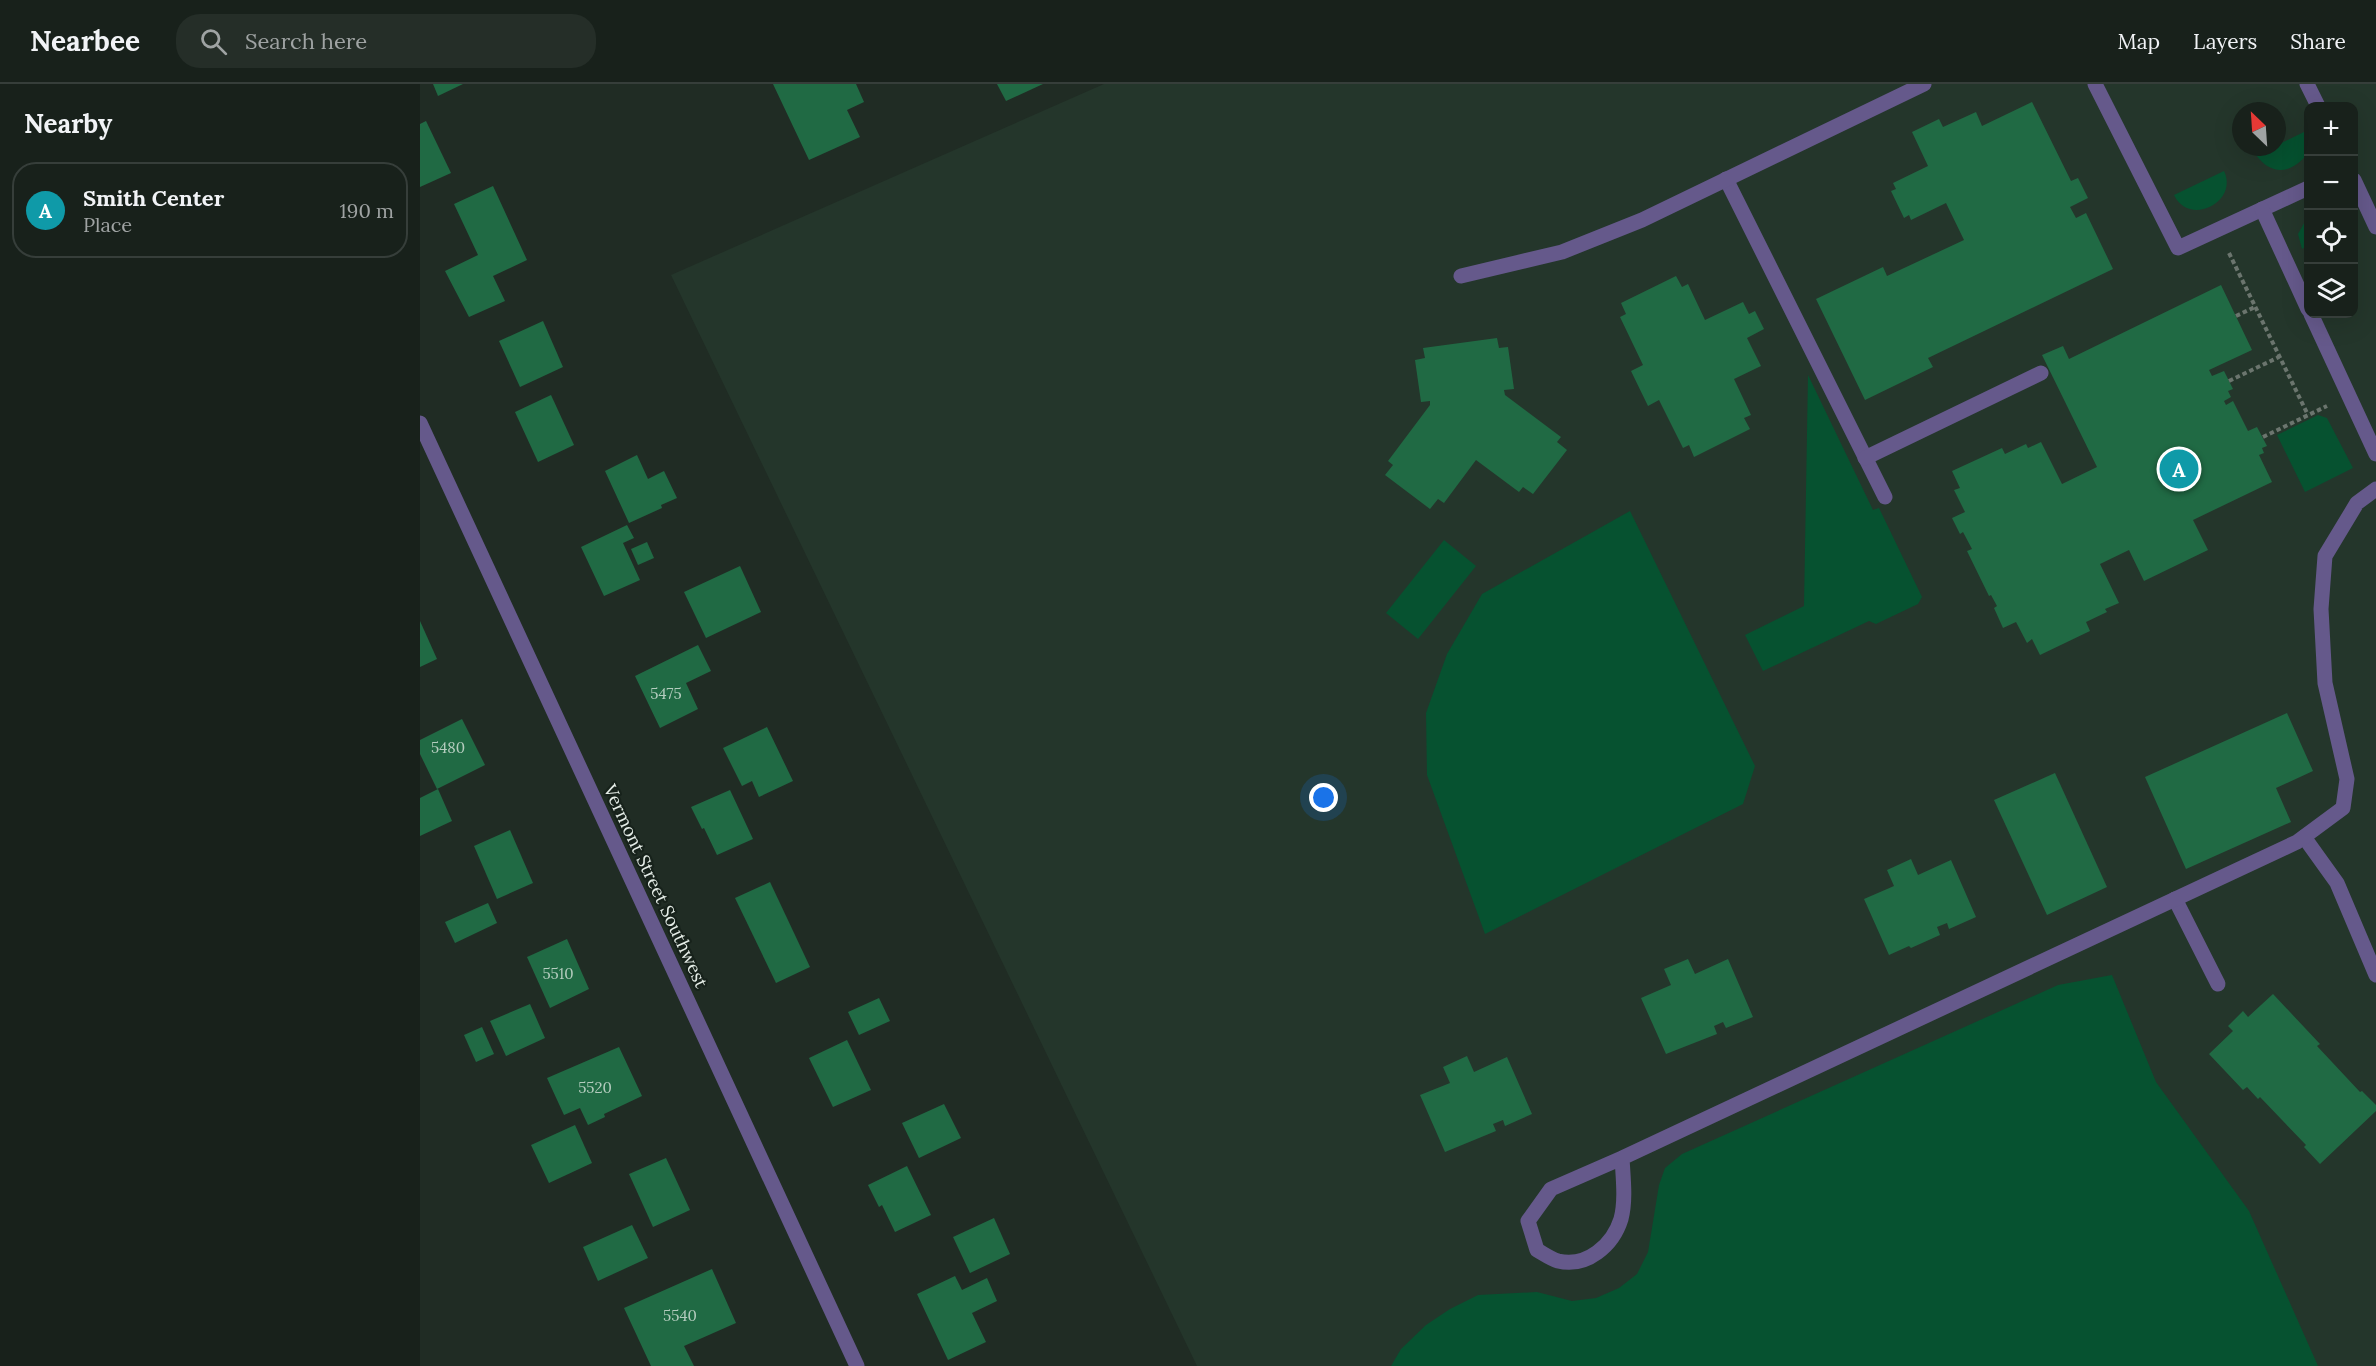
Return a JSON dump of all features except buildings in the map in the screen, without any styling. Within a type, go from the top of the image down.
[{"type":"street","points":[[1461,276],[1562,252],[1642,220],[1924,84]]},
{"type":"street","points":[[2095,84],[2178,248],[2304,190]]},
{"type":"street","points":[[2307,84],[2316,102]]},
{"type":"street","points":[[1726,179],[1885,497]]},
{"type":"street","points":[[2358,189],[2376,227]]},
{"type":"street","points":[[2262,210],[2304,300]]},
{"type":"street","points":[[2313,318],[2376,454]]},
{"type":"street","points":[[1865,458],[2041,373]]},
{"type":"street","name":"Vermont Street Southwest","points":[[420,423],[857,1366]]},
{"type":"street","points":[[1622,1158],[1621,1219],[1605,1248],[1581,1262],[1558,1261],[1538,1250],[1528,1221],[1551,1189],[1622,1158],[2304,837],[2343,808],[2347,779],[2325,683],[2321,609],[2325,556],[2357,503],[2376,489]]},
{"type":"street","points":[[2304,837],[2337,883],[2376,975]]},
{"type":"street","points":[[2175,899],[2218,984]]},
{"type":"path","points":[[2229,253],[2308,415]]},
{"type":"path","points":[[2236,316],[2255,307]]},
{"type":"path","points":[[2229,381],[2279,357]]},
{"type":"path","points":[[2262,437],[2349,396]]},
{"type":"shaded area","points":[[1104,84],[2376,84],[2376,1366],[1197,1366],[671,275]]},
{"type":"green space","points":[[2304,132],[2304,158],[2295,166],[2282,170],[2275,169],[2268,167],[2257,156],[2286,156],[2286,141]]},
{"type":"green space","points":[[2224,171],[2227,182],[2225,192],[2219,201],[2210,207],[2200,210],[2190,209],[2181,204],[2174,195]]},
{"type":"green space","points":[[2304,223],[2304,248],[2302,249],[2298,234]]},
{"type":"green space","points":[[1808,375],[1873,510],[1879,508],[1922,597],[1918,604],[1876,624],[1869,621],[1763,671],[1745,635],[1804,606]]},
{"type":"green space","points":[[2318,415],[2327,418],[2353,468],[2305,492],[2277,435]]},
{"type":"green space","points":[[1630,511],[1755,766],[1743,804],[1485,934],[1427,775],[1426,713],[1447,654],[1482,594]]},
{"type":"green space","points":[[1444,540],[1476,566],[1418,639],[1386,613]]},
{"type":"green space","points":[[2112,975],[2156,1082],[2249,1211],[2318,1366],[1391,1366],[1401,1349],[1426,1325],[1450,1309],[1478,1295],[1537,1292],[1572,1301],[1596,1298],[1619,1288],[1637,1274],[1648,1252],[1659,1185],[1665,1168],[1682,1154],[2058,985]]},
{"type":"place","name":"Smith Center","points":[[2179,469]]}]
